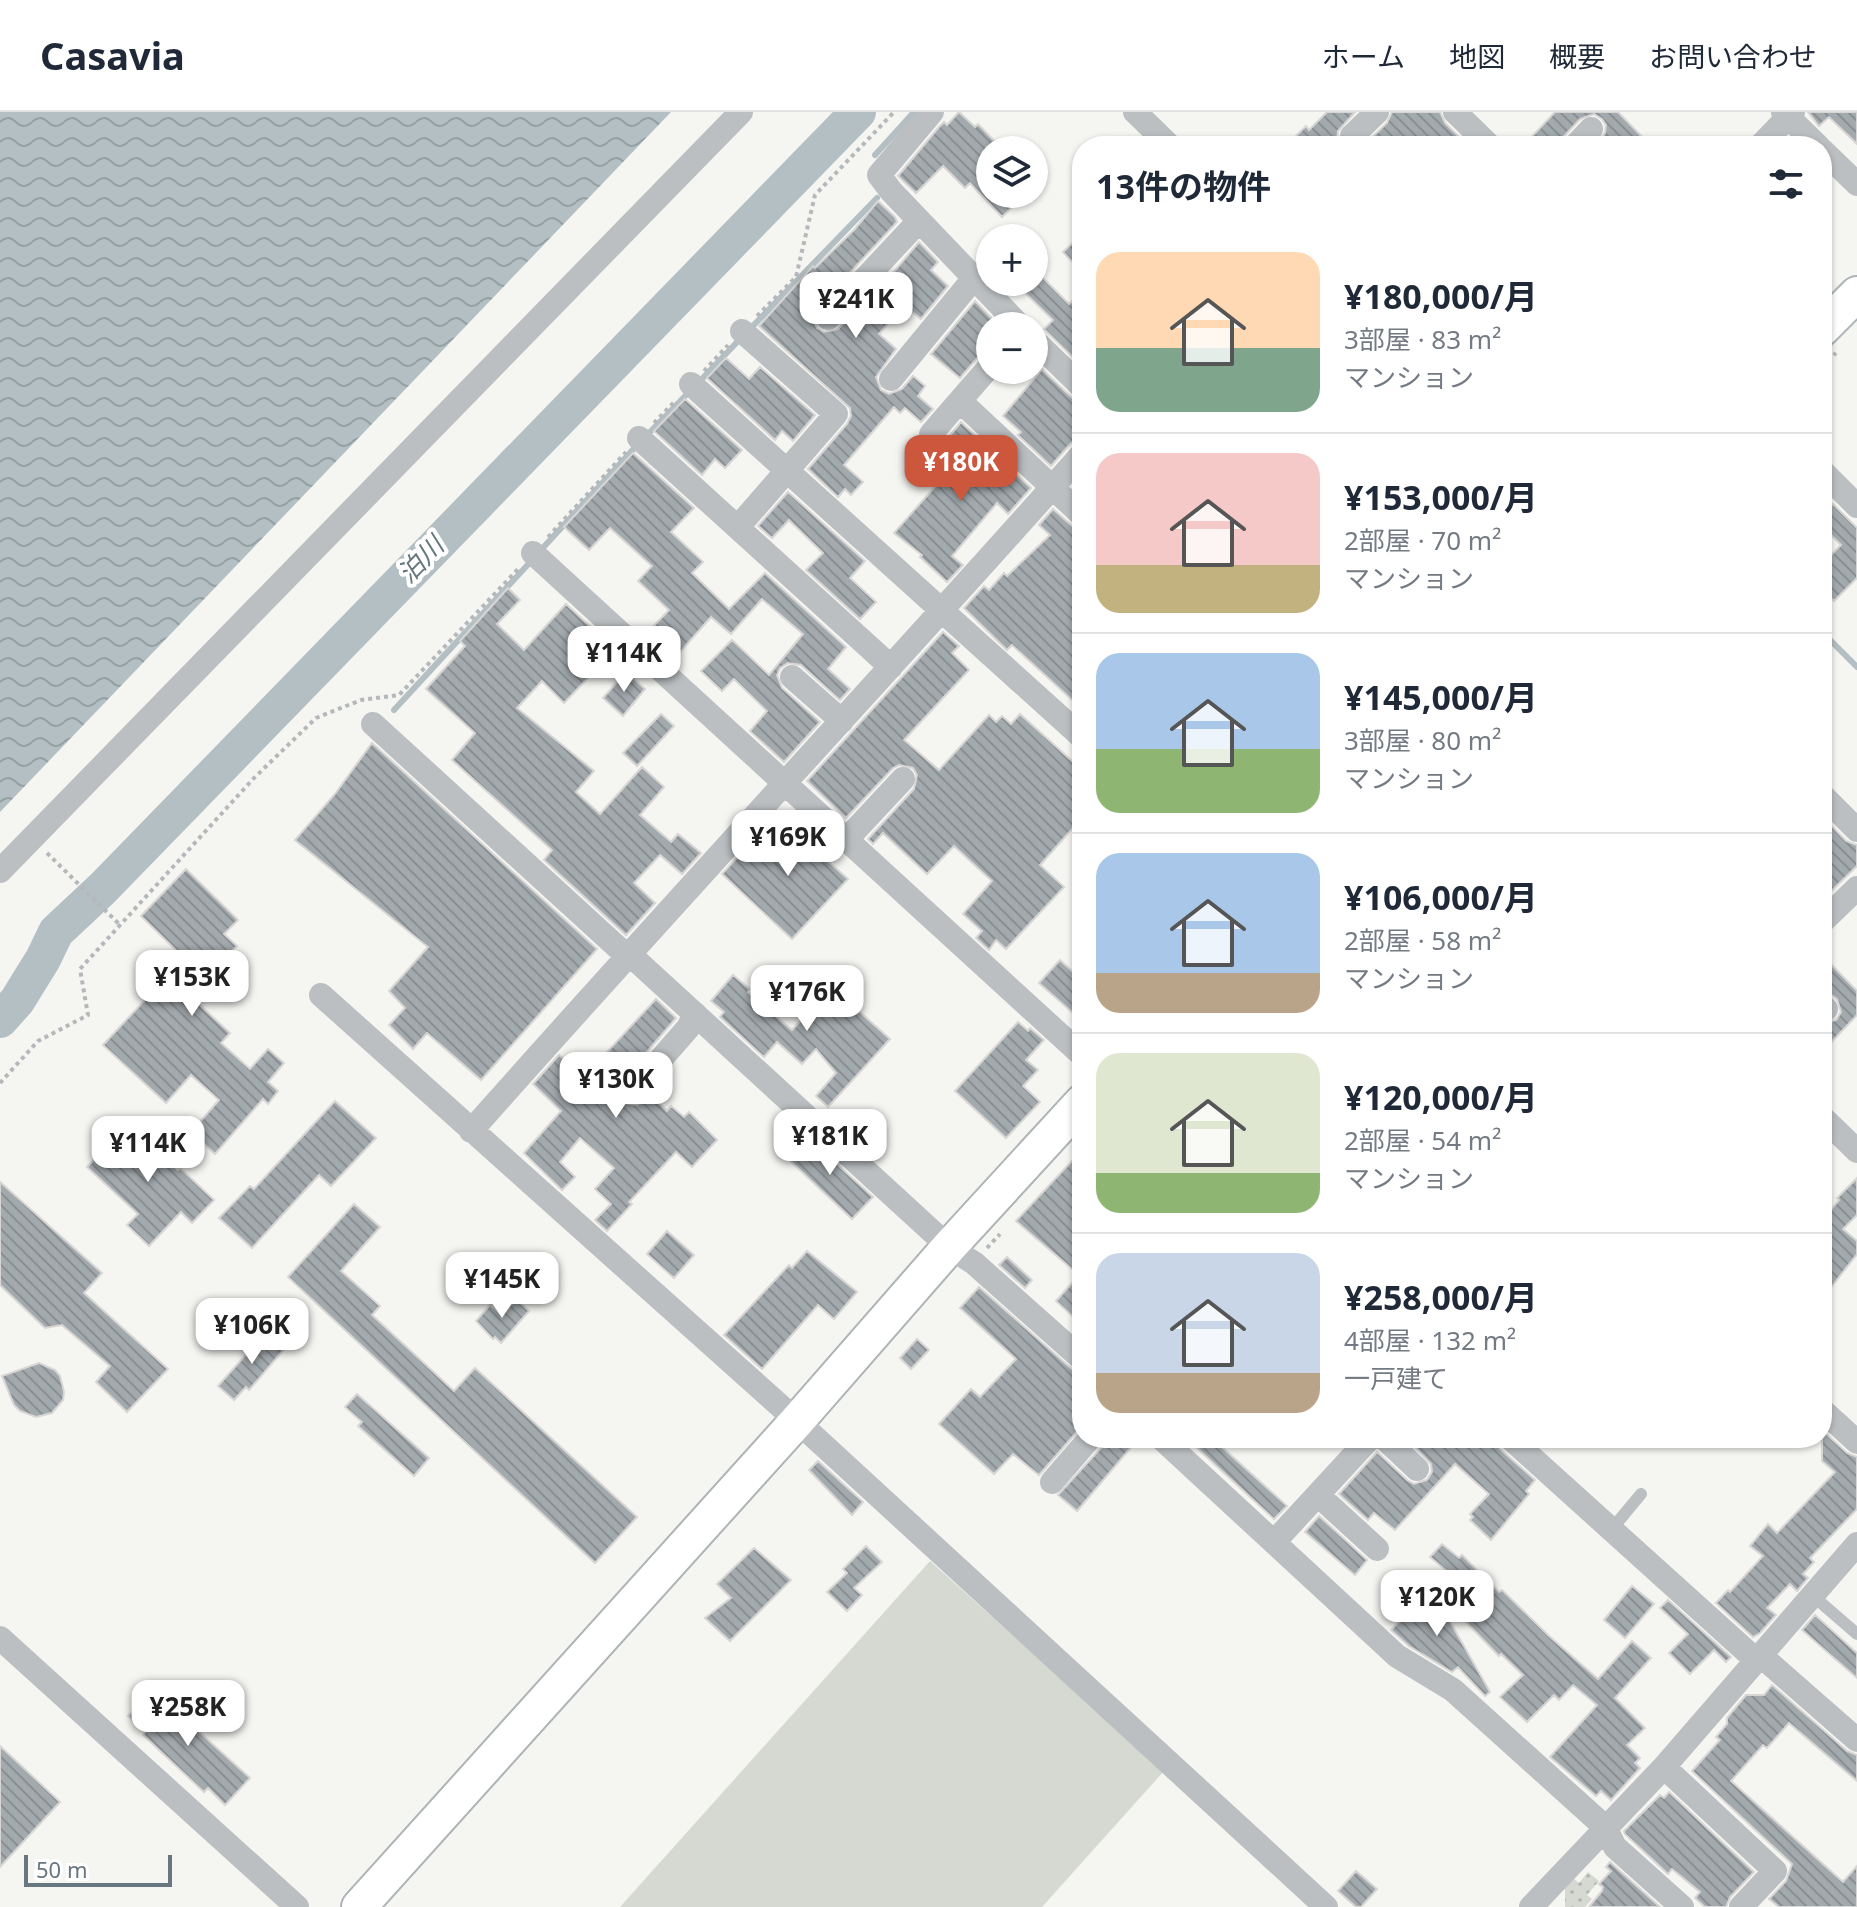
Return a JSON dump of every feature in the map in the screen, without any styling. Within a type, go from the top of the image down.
[{"type":"street","points":[[0,871],[741,112]]},
{"type":"street","points":[[932,112],[879,175],[1007,312]]},
{"type":"street","points":[[1135,112],[1160,136]]},
{"type":"street","points":[[1352,136],[1377,112]]},
{"type":"street","points":[[1455,112],[1471,136]]},
{"type":"street","points":[[1769,136],[1788,114],[1809,136]]},
{"type":"street","points":[[1832,160],[1857,184]]},
{"type":"street","points":[[828,318],[919,221]]},
{"type":"street","points":[[891,379],[974,278]]},
{"type":"street","points":[[1832,319],[1857,294]]},
{"type":"street","points":[[738,527],[836,414],[742,331]]},
{"type":"street","points":[[1048,354],[1072,377]]},
{"type":"street","points":[[931,434],[976,382]]},
{"type":"street","points":[[691,384],[1072,728]]},
{"type":"street","points":[[960,401],[1072,506]]},
{"type":"street","points":[[639,438],[891,667]]},
{"type":"street","points":[[471,1131],[1072,465]]},
{"type":"street","points":[[1832,481],[1857,506]]},
{"type":"street","points":[[533,553],[1072,1046]]},
{"type":"street","points":[[792,677],[842,721]]},
{"type":"street","points":[[373,724],[949,1247],[974,1263],[1072,1350]]},
{"type":"street","points":[[846,840],[903,779]]},
{"type":"street","points":[[1832,805],[1857,830]]},
{"type":"street","points":[[1832,909],[1857,888]]},
{"type":"street","points":[[321,995],[797,1421],[1326,1907]]},
{"type":"street","points":[[633,1091],[688,1028],[695,1014]]},
{"type":"street","points":[[359,1907],[1072,1113]]},
{"type":"street","points":[[1832,1127],[1857,1151]]},
{"type":"street","points":[[1832,1419],[1857,1442]]},
{"type":"street","points":[[1052,1482],[1081,1448]]},
{"type":"street","points":[[1172,1448],[1397,1656],[1453,1690],[1605,1827],[1615,1847],[1682,1907]]},
{"type":"street","points":[[1274,1542],[1361,1448]]},
{"type":"street","points":[[1395,1448],[1417,1469]]},
{"type":"street","points":[[1521,1448],[1758,1658],[1857,1740]]},
{"type":"street","points":[[1318,1495],[1377,1549]]},
{"type":"street","points":[[1539,1905],[1605,1827],[1664,1767],[1857,1544]]},
{"type":"street","points":[[0,1638],[297,1907]]},
{"type":"street","points":[[1664,1767],[1775,1871],[1741,1907]]},
{"type":"lane","points":[[1611,1530],[1641,1494]]},
{"type":"lane","points":[[1812,1595],[1857,1634]]},
{"type":"path","points":[[0,1083],[38,1041],[88,1015],[80,969],[254,778],[316,718],[361,700],[399,695],[639,438],[796,277],[815,195],[894,112]]},
{"type":"path","points":[[31,838],[119,924]]},
{"type":"shaded area","points":[[930,1561],[1164,1771],[1042,1907],[620,1907]]},
{"type":"shaded area","points":[[1588,1872],[1599,1881],[1587,1895],[1592,1899],[1585,1907],[1565,1907],[1565,1888],[1573,1878],[1579,1883]]},
{"type":"water","points":[[0,112],[671,112],[0,812]]},
{"type":"building","points":[[959,112],[990,136],[976,136],[976,189],[970,183],[965,188],[943,166],[916,193],[898,176],[939,127],[944,122],[947,125]]},
{"type":"building","points":[[1327,112],[1355,112],[1338,131],[1337,136],[1296,136],[1306,126],[1309,130]]},
{"type":"building","points":[[1392,112],[1440,112],[1445,123],[1458,136],[1373,136],[1387,123]]},
{"type":"building","points":[[1555,112],[1618,112],[1641,136],[1603,136],[1606,125],[1594,114],[1580,119],[1564,136],[1532,136]]},
{"type":"building","points":[[1808,112],[1857,112],[1857,144],[1829,117],[1819,126]]},
{"type":"building","points":[[878,201],[897,222],[817,308],[814,322],[824,332],[838,329],[853,313],[856,315],[860,312],[919,242],[938,262],[931,270],[948,286],[921,319],[904,305],[879,334],[896,349],[876,377],[881,390],[889,394],[902,389],[913,376],[925,386],[918,396],[933,409],[921,422],[905,408],[900,413],[894,407],[844,465],[863,482],[851,495],[845,489],[838,497],[808,469],[847,424],[851,416],[850,408],[759,326],[813,266],[815,268],[855,229]]},
{"type":"building","points":[[994,208],[1011,208],[1002,217]]},
{"type":"building","points":[[1072,243],[1072,261],[1063,252]]},
{"type":"building","points":[[1048,283],[1069,304],[1072,301],[1072,356],[1048,333],[1048,325],[1053,320],[1028,296],[1048,296]]},
{"type":"building","points":[[975,301],[986,312],[976,312],[976,359],[960,378],[931,354]]},
{"type":"building","points":[[726,358],[749,379],[760,367],[815,415],[793,441],[782,431],[775,440],[707,378]]},
{"type":"building","points":[[1048,375],[1072,398],[1072,443],[1051,466],[1018,435],[1021,432],[1003,416],[1030,384],[1048,384]]},
{"type":"building","points":[[685,399],[742,450],[725,468],[715,459],[702,475],[654,431]]},
{"type":"building","points":[[961,422],[1031,488],[1008,514],[997,503],[952,556],[963,565],[947,582],[920,557],[922,555],[894,533],[964,454],[947,439]]},
{"type":"building","points":[[633,453],[694,508],[671,532],[703,562],[692,573],[729,609],[765,573],[846,647],[828,669],[850,689],[840,700],[801,665],[788,663],[780,668],[777,675],[782,688],[820,722],[784,762],[750,731],[767,711],[734,679],[722,691],[701,671],[732,640],[769,675],[803,634],[762,599],[731,634],[711,617],[673,660],[645,635],[669,610],[638,581],[652,566],[610,528],[589,550],[564,527]]},
{"type":"building","points":[[788,492],[865,561],[850,578],[876,602],[860,619],[806,570],[823,553],[789,520],[772,538],[758,526]]},
{"type":"building","points":[[1832,505],[1857,528],[1857,578],[1834,601],[1832,554],[1841,545],[1832,536]]},
{"type":"building","points":[[1053,509],[1072,526],[1072,700],[1012,645],[1007,650],[964,608],[984,586],[989,590],[1004,573],[1007,576],[1050,535],[1039,525]]},
{"type":"building","points":[[508,588],[520,600],[497,624],[524,650],[566,604],[604,639],[579,667],[589,677],[564,703],[542,681],[517,708],[594,771],[576,792],[600,814],[642,767],[664,787],[640,815],[671,842],[678,834],[701,853],[682,874],[660,855],[634,883],[655,903],[626,935],[544,860],[552,850],[452,760],[475,733],[426,689],[465,646],[460,641]]},
{"type":"building","points":[[943,632],[959,646],[952,653],[969,670],[904,740],[939,770],[989,715],[996,722],[1002,716],[1011,724],[1020,714],[1072,761],[1072,829],[1040,865],[1064,887],[1006,949],[996,940],[989,950],[976,938],[982,931],[963,914],[992,881],[954,846],[927,874],[883,833],[873,844],[868,839],[914,789],[917,775],[913,768],[899,765],[893,768],[846,818],[807,781]]},
{"type":"building","points":[[626,672],[645,689],[623,716],[603,698]]},
{"type":"building","points":[[661,714],[674,726],[637,766],[623,753]]},
{"type":"building","points":[[372,743],[597,949],[481,1080],[427,1033],[413,1049],[389,1025],[405,1008],[389,991],[428,947],[295,840],[335,794]]},
{"type":"building","points":[[800,818],[831,846],[822,856],[848,879],[792,939],[722,874],[751,842],[764,855]]},
{"type":"building","points":[[1832,826],[1846,841],[1857,845],[1857,866],[1832,890]]},
{"type":"building","points":[[186,869],[238,920],[224,934],[237,946],[189,995],[230,1033],[221,1043],[250,1069],[268,1049],[284,1063],[268,1082],[278,1091],[268,1104],[263,1099],[215,1154],[191,1132],[219,1100],[191,1075],[166,1103],[103,1045],[184,958],[141,916]]},
{"type":"building","points":[[1060,960],[1072,971],[1072,1012],[1039,983]]},
{"type":"building","points":[[1832,965],[1857,991],[1857,1015],[1832,1041],[1832,1021],[1841,1012],[1837,999],[1832,995]]},
{"type":"building","points":[[733,975],[792,1030],[832,987],[890,1039],[828,1107],[816,1096],[836,1073],[816,1049],[802,1064],[777,1042],[764,1057],[720,1017],[724,1012],[711,1001]]},
{"type":"building","points":[[656,999],[676,1018],[622,1081],[618,1089],[619,1097],[624,1103],[637,1105],[650,1094],[667,1111],[671,1106],[684,1117],[689,1112],[717,1140],[692,1167],[676,1152],[629,1202],[632,1204],[607,1231],[595,1220],[611,1204],[595,1189],[614,1168],[580,1138],[560,1162],[575,1177],[562,1190],[524,1153],[561,1111],[533,1084],[559,1055],[584,1077]]},
{"type":"building","points":[[1018,1022],[1044,1040],[1026,1060],[1038,1070],[1023,1086],[1040,1102],[1006,1138],[955,1091]]},
{"type":"building","points":[[335,1101],[376,1138],[331,1186],[319,1175],[252,1248],[219,1218],[250,1186],[254,1189]]},
{"type":"building","points":[[127,1123],[214,1200],[192,1223],[181,1212],[149,1246],[127,1225],[138,1214],[87,1167]]},
{"type":"building","points":[[806,1136],[873,1197],[852,1219],[786,1157]]},
{"type":"building","points":[[1072,1161],[1072,1269],[1016,1221]]},
{"type":"building","points":[[1857,1178],[1857,1215],[1843,1229],[1857,1241],[1857,1254],[1832,1286],[1832,1208],[1839,1200],[1837,1198]]},
{"type":"building","points":[[0,1182],[102,1273],[84,1293],[168,1369],[127,1412],[96,1382],[110,1366],[62,1325],[45,1328],[0,1285]]},
{"type":"building","points":[[354,1204],[380,1227],[341,1271],[380,1306],[372,1315],[454,1391],[475,1368],[637,1517],[595,1563],[288,1277]]},
{"type":"building","points":[[667,1231],[694,1255],[674,1278],[647,1254]]},
{"type":"building","points":[[807,1251],[857,1292],[834,1319],[818,1305],[762,1369],[724,1335],[789,1265],[792,1268]]},
{"type":"building","points":[[1007,1257],[1032,1280],[1025,1288],[999,1265]]},
{"type":"building","points":[[1072,1283],[1072,1316],[1056,1301]]},
{"type":"building","points":[[979,1287],[1072,1369],[1072,1437],[1039,1475],[1013,1454],[994,1474],[939,1424],[971,1389],[980,1397],[1016,1359],[960,1308]]},
{"type":"building","points":[[516,1299],[529,1311],[501,1343],[476,1321],[490,1305],[502,1315]]},
{"type":"building","points":[[267,1331],[286,1347],[249,1390],[246,1387],[234,1400],[218,1386]]},
{"type":"building","points":[[917,1339],[929,1350],[911,1369],[900,1358]]},
{"type":"building","points":[[39,1363],[55,1370],[64,1392],[63,1400],[52,1413],[36,1417],[14,1405],[2,1376]]},
{"type":"building","points":[[357,1394],[429,1458],[414,1476],[358,1426],[362,1422],[345,1407]]},
{"type":"building","points":[[1832,1439],[1847,1453],[1857,1457],[1857,1509],[1810,1558],[1814,1562],[1803,1574],[1808,1578],[1797,1591],[1790,1584],[1767,1608],[1776,1615],[1753,1637],[1716,1603],[1763,1556],[1750,1546],[1768,1524],[1777,1533],[1835,1472],[1822,1461],[1822,1448],[1832,1448]]},
{"type":"building","points":[[1101,1448],[1131,1448],[1077,1511],[1058,1495]]},
{"type":"building","points":[[1197,1448],[1223,1448],[1287,1506],[1274,1519]]},
{"type":"building","points":[[1416,1448],[1500,1448],[1535,1480],[1526,1491],[1529,1494],[1491,1540],[1470,1520],[1473,1517],[1470,1514],[1489,1494],[1455,1464],[1395,1530],[1374,1513],[1368,1520],[1339,1494],[1377,1452],[1414,1484],[1427,1480],[1432,1472],[1431,1464]]},
{"type":"building","points":[[818,1461],[863,1502],[852,1515],[809,1470]]},
{"type":"building","points":[[1319,1516],[1367,1560],[1355,1575],[1305,1532]]},
{"type":"building","points":[[1442,1544],[1459,1558],[1462,1555],[1499,1592],[1502,1590],[1598,1679],[1632,1641],[1651,1658],[1615,1698],[1645,1728],[1627,1745],[1640,1758],[1635,1763],[1640,1768],[1611,1800],[1601,1791],[1596,1796],[1550,1757],[1597,1705],[1573,1685],[1559,1700],[1554,1695],[1527,1722],[1500,1697],[1523,1675],[1501,1654],[1499,1656],[1432,1587],[1447,1571],[1430,1557]]},
{"type":"building","points":[[866,1546],[882,1562],[854,1588],[862,1595],[847,1611],[827,1592],[847,1573],[843,1569]]},
{"type":"building","points":[[754,1548],[791,1580],[730,1641],[705,1618],[731,1598],[717,1584]]},
{"type":"building","points":[[1632,1586],[1654,1604],[1625,1638],[1604,1620]]},
{"type":"building","points":[[1431,1588],[1490,1692],[1485,1696],[1458,1667],[1452,1672],[1409,1646],[1391,1630]]},
{"type":"building","points":[[1668,1600],[1731,1657],[1726,1662],[1714,1650],[1690,1674],[1669,1653],[1688,1634],[1660,1608]]},
{"type":"building","points":[[1815,1615],[1857,1653],[1857,1678],[1802,1630]]},
{"type":"building","points":[[1772,1685],[1847,1751],[1857,1755],[1857,1781],[1789,1723],[1767,1748],[1763,1745],[1731,1781],[1843,1882],[1857,1866],[1857,1907],[1779,1907],[1769,1899],[1786,1881],[1792,1864],[1692,1771],[1720,1740],[1716,1737],[1746,1695],[1764,1695]]},
{"type":"building","points":[[153,1690],[250,1778],[225,1805],[208,1788],[204,1792],[143,1735],[145,1732],[128,1716]]},
{"type":"building","points":[[0,1746],[60,1802],[0,1867]]},
{"type":"building","points":[[1669,1792],[1754,1872],[1730,1897],[1726,1907],[1705,1907],[1695,1898],[1700,1892],[1672,1869],[1668,1874],[1625,1834],[1624,1831],[1660,1795],[1664,1798]]},
{"type":"building","points":[[1610,1862],[1660,1907],[1589,1907],[1602,1891],[1603,1887],[1599,1884],[1611,1871],[1606,1867]]},
{"type":"building","points":[[1356,1871],[1377,1889],[1361,1907],[1356,1907],[1338,1891]]},
{"type":"waterway","name":"泊川","points":[[0,1020],[17,1001],[56,932],[103,888],[858,112]]},
{"type":"waterway","points":[[875,155],[914,112]]},
{"type":"waterway","points":[[749,330],[877,198]]},
{"type":"waterway","points":[[699,382],[741,338]]},
{"type":"waterway","points":[[646,436],[691,390]]},
{"type":"waterway","points":[[540,551],[638,444]]},
{"type":"waterway","points":[[394,710],[533,559]]},
{"type":"waterway","points":[[1832,642],[1857,667]]}]
